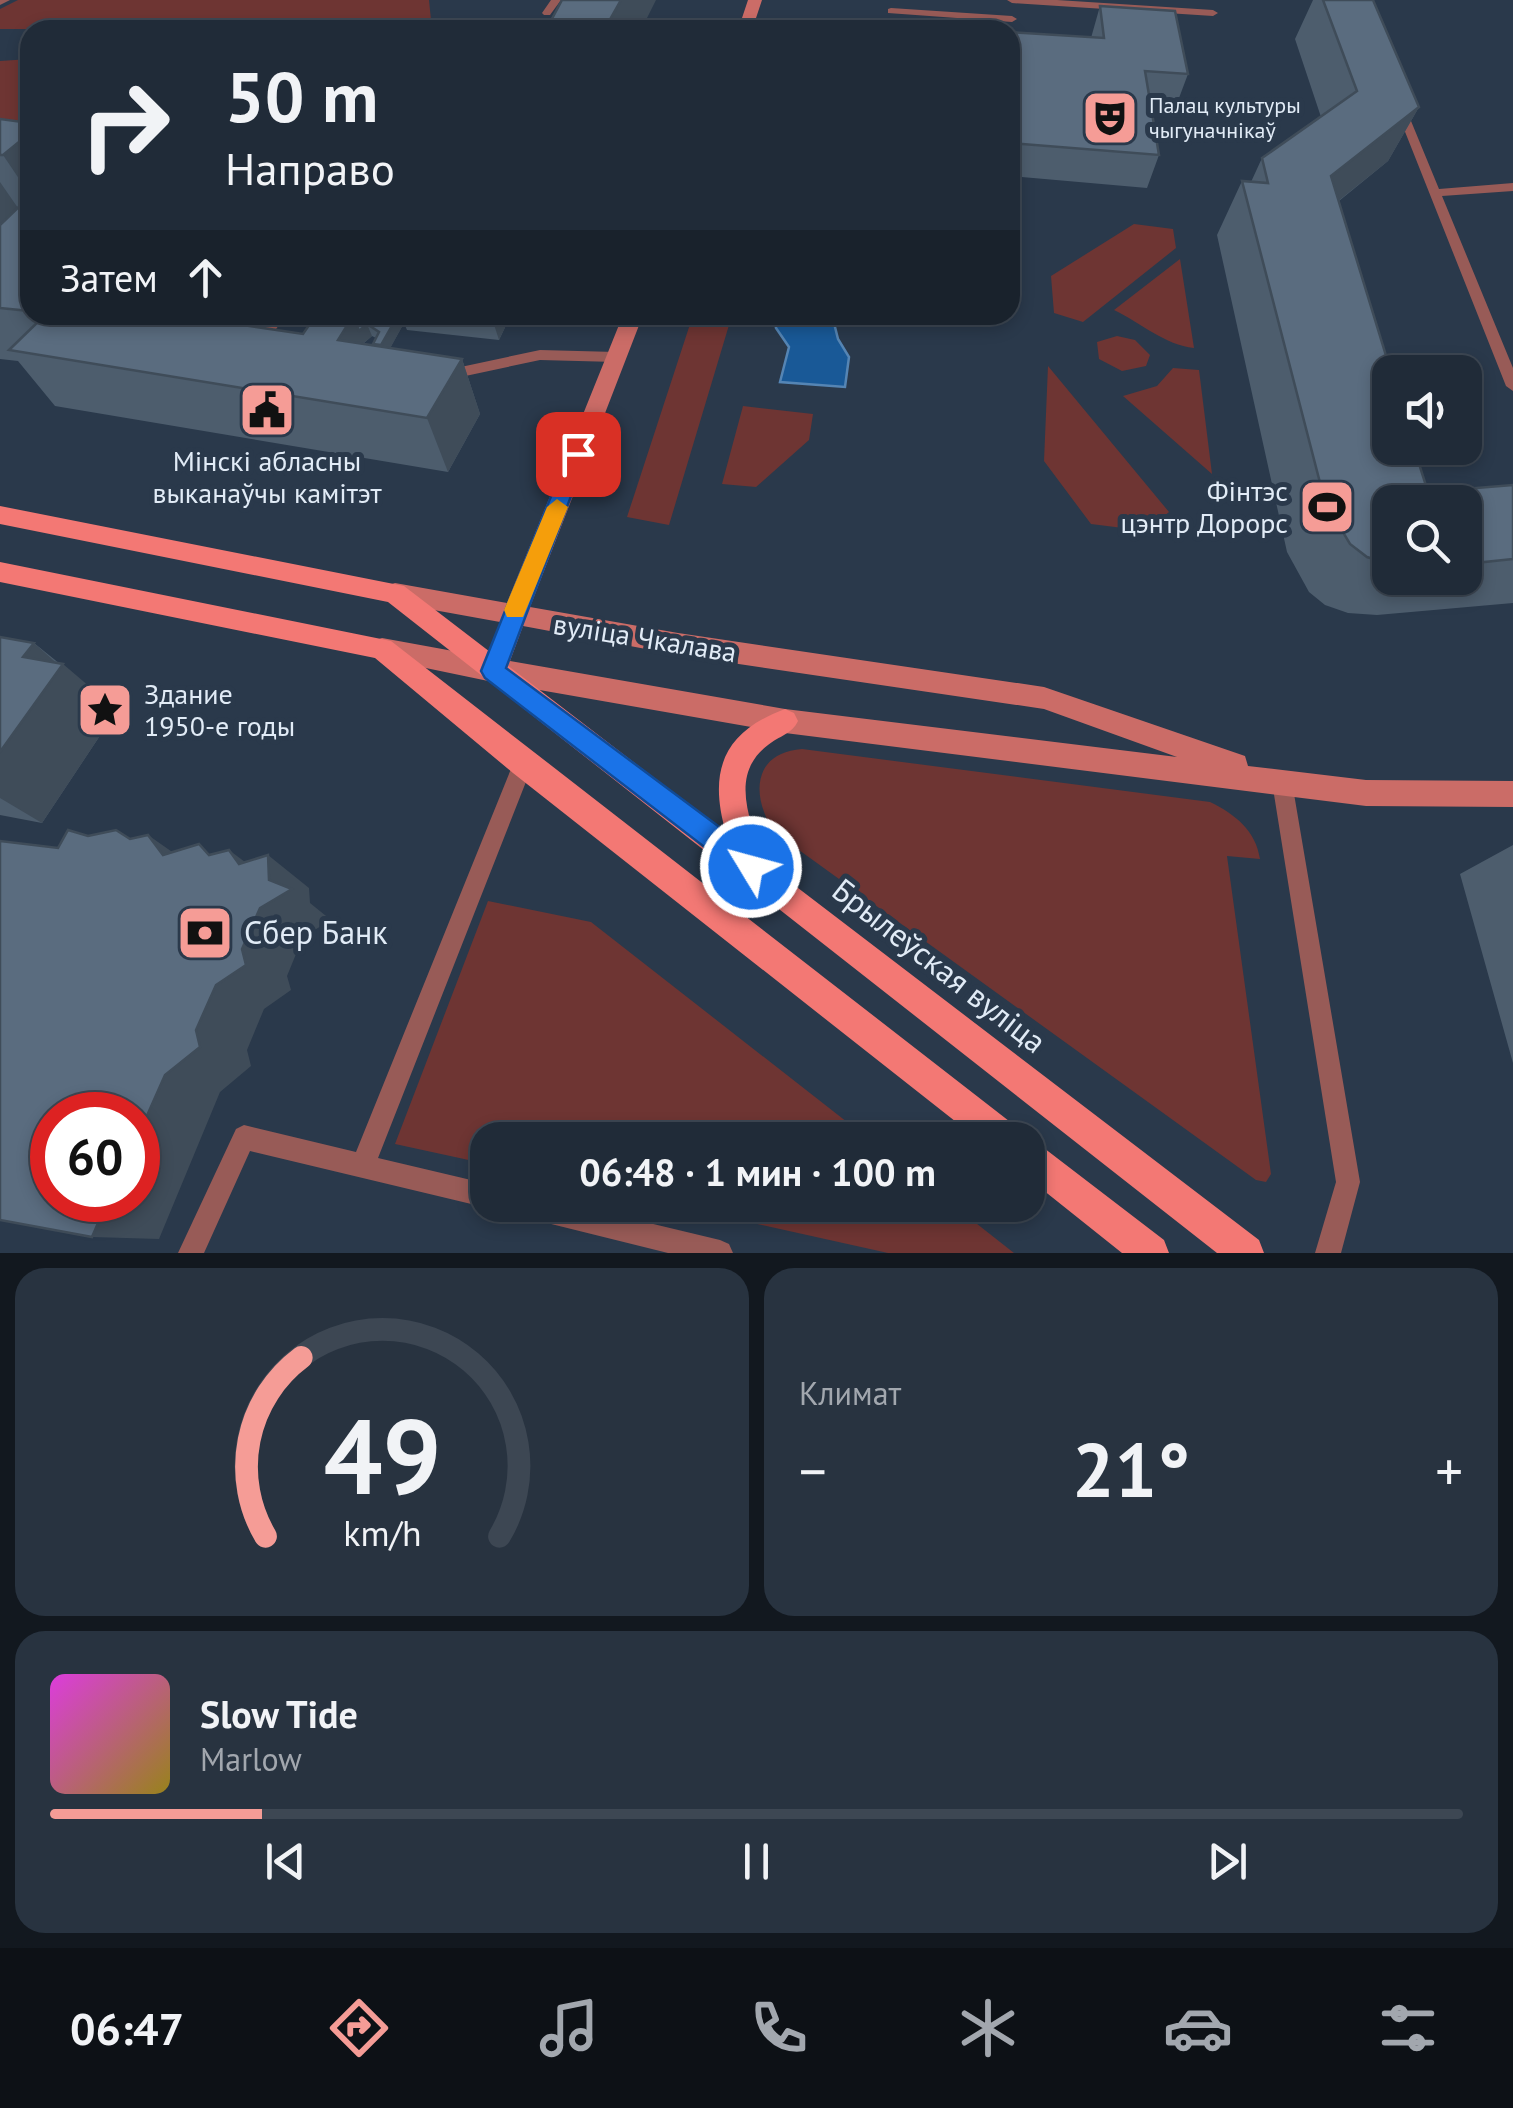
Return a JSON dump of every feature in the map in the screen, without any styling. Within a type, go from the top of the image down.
[{"type":"main road","points":[[493,671],[629,325]]},
{"type":"main road","name":"вуліца Чкалава","points":[[0,515],[513,616],[1044,698],[1282,782]]},
{"type":"main road","name":"вуліца Чкалава","points":[[0,572],[493,671],[786,721],[1366,793],[1513,794]]},
{"type":"main road","name":"Брылеўская вуліца","points":[[395,593],[1246,1253]]},
{"type":"main road","points":[[382,649],[523,764],[983,1122]]},
{"type":"main road","points":[[751,867],[733,805],[730,776],[739,752],[764,731],[786,721]]},
{"type":"main road","points":[[1045,1170],[1151,1253]]},
{"type":"lane","points":[[547,13],[556,0]]},
{"type":"lane","points":[[1012,0],[1212,13]]},
{"type":"lane","points":[[892,5],[1012,18]]},
{"type":"lane","points":[[1394,92],[1513,386]]},
{"type":"lane","points":[[1436,193],[1513,188]]},
{"type":"lane","points":[[272,325],[260,342],[276,346]]},
{"type":"lane","points":[[348,361],[335,359],[355,325]]},
{"type":"lane","points":[[418,369],[456,373],[540,356],[616,357]]},
{"type":"lane","points":[[364,1166],[523,764]]},
{"type":"lane","points":[[1282,782],[1348,1182],[1328,1253]]},
{"type":"lane","points":[[191,1253],[244,1137],[470,1192]]},
{"type":"lane","points":[[593,1222],[720,1253]]},
{"type":"shaded area","points":[[18,0],[429,0],[431,20],[20,20],[20,29],[0,29],[0,9]]},
{"type":"shaded area","points":[[20,60],[20,152],[0,149],[0,61]]},
{"type":"shaded area","points":[[1134,224],[1173,229],[1176,248],[1083,322],[1054,313],[1051,276]]},
{"type":"shaded area","points":[[1180,259],[1194,348],[1163,338],[1114,310]]},
{"type":"shaded area","points":[[690,325],[729,325],[669,525],[627,517]]},
{"type":"shaded area","points":[[1117,336],[1135,340],[1150,355],[1146,366],[1122,371],[1099,359],[1097,342]]},
{"type":"shaded area","points":[[1048,366],[1169,512],[1147,531],[1091,524],[1044,461]]},
{"type":"shaded area","points":[[1173,368],[1199,370],[1212,474],[1123,396],[1157,386]]},
{"type":"shaded area","points":[[743,406],[813,414],[809,440],[756,487],[722,484]]},
{"type":"shaded area","points":[[802,749],[1210,802],[1243,824],[1260,859],[1227,856],[1271,1174],[1266,1182],[1256,1180],[774,832],[762,804],[761,778],[773,759]]},
{"type":"shaded area","points":[[488,901],[591,922],[847,1122],[470,1122],[470,1160],[395,1144]]},
{"type":"shaded area","points":[[748,1222],[975,1222],[1014,1253],[888,1253]]},
{"type":"water","points":[[776,325],[834,325],[849,357],[845,387],[780,382],[789,347]]},
{"type":"building","points":[[562,0],[621,0],[610,20],[551,20]]},
{"type":"building","points":[[1323,0],[1373,0],[1419,107],[1331,176],[1386,355],[1372,355],[1372,465],[1419,465],[1426,485],[1372,485],[1372,559],[1350,544],[1325,502],[1242,181],[1268,183],[1262,158],[1357,91]]},
{"type":"building","points":[[1100,6],[1175,11],[1188,74],[1145,71],[1159,155],[1020,144],[1020,33],[1104,38]]},
{"type":"building","points":[[0,119],[20,122],[20,141],[0,155]]},
{"type":"building","points":[[20,206],[20,310],[0,308],[0,225]]},
{"type":"building","points":[[35,325],[243,325],[303,334],[309,325],[347,325],[338,340],[462,359],[427,418],[9,350]]},
{"type":"building","points":[[368,325],[392,325],[381,345],[373,344],[379,332]]},
{"type":"building","points":[[1513,485],[1513,559],[1482,562],[1482,488]]},
{"type":"building","points":[[0,637],[34,643],[23,657],[63,664],[0,752]]},
{"type":"building","points":[[68,830],[88,836],[116,830],[130,839],[148,835],[163,855],[199,844],[209,855],[229,850],[239,864],[268,855],[269,880],[292,889],[260,908],[242,949],[246,965],[216,985],[196,1030],[200,1047],[165,1075],[157,1092],[30,1092],[30,1222],[98,1222],[92,1237],[0,1220],[0,841],[58,848]]},
{"type":"slow traffic","points":[[515,610],[557,507]]},
{"type":"place","name":"Палац культуры чыгуначнікаў","points":[[1110,118]]},
{"type":"place","name":"Мінскі абласны выканаўчы камітэт","points":[[267,410]]},
{"type":"place","name":"Фінтэс цэнтр Дорорс","points":[[1327,507]]},
{"type":"place","name":"Здание 1950-е годы","points":[[105,710]]},
{"type":"place","name":"Сбер Банк","points":[[205,933]]},
{"type":"route","points":[[578,454],[493,671],[751,867]]}]
